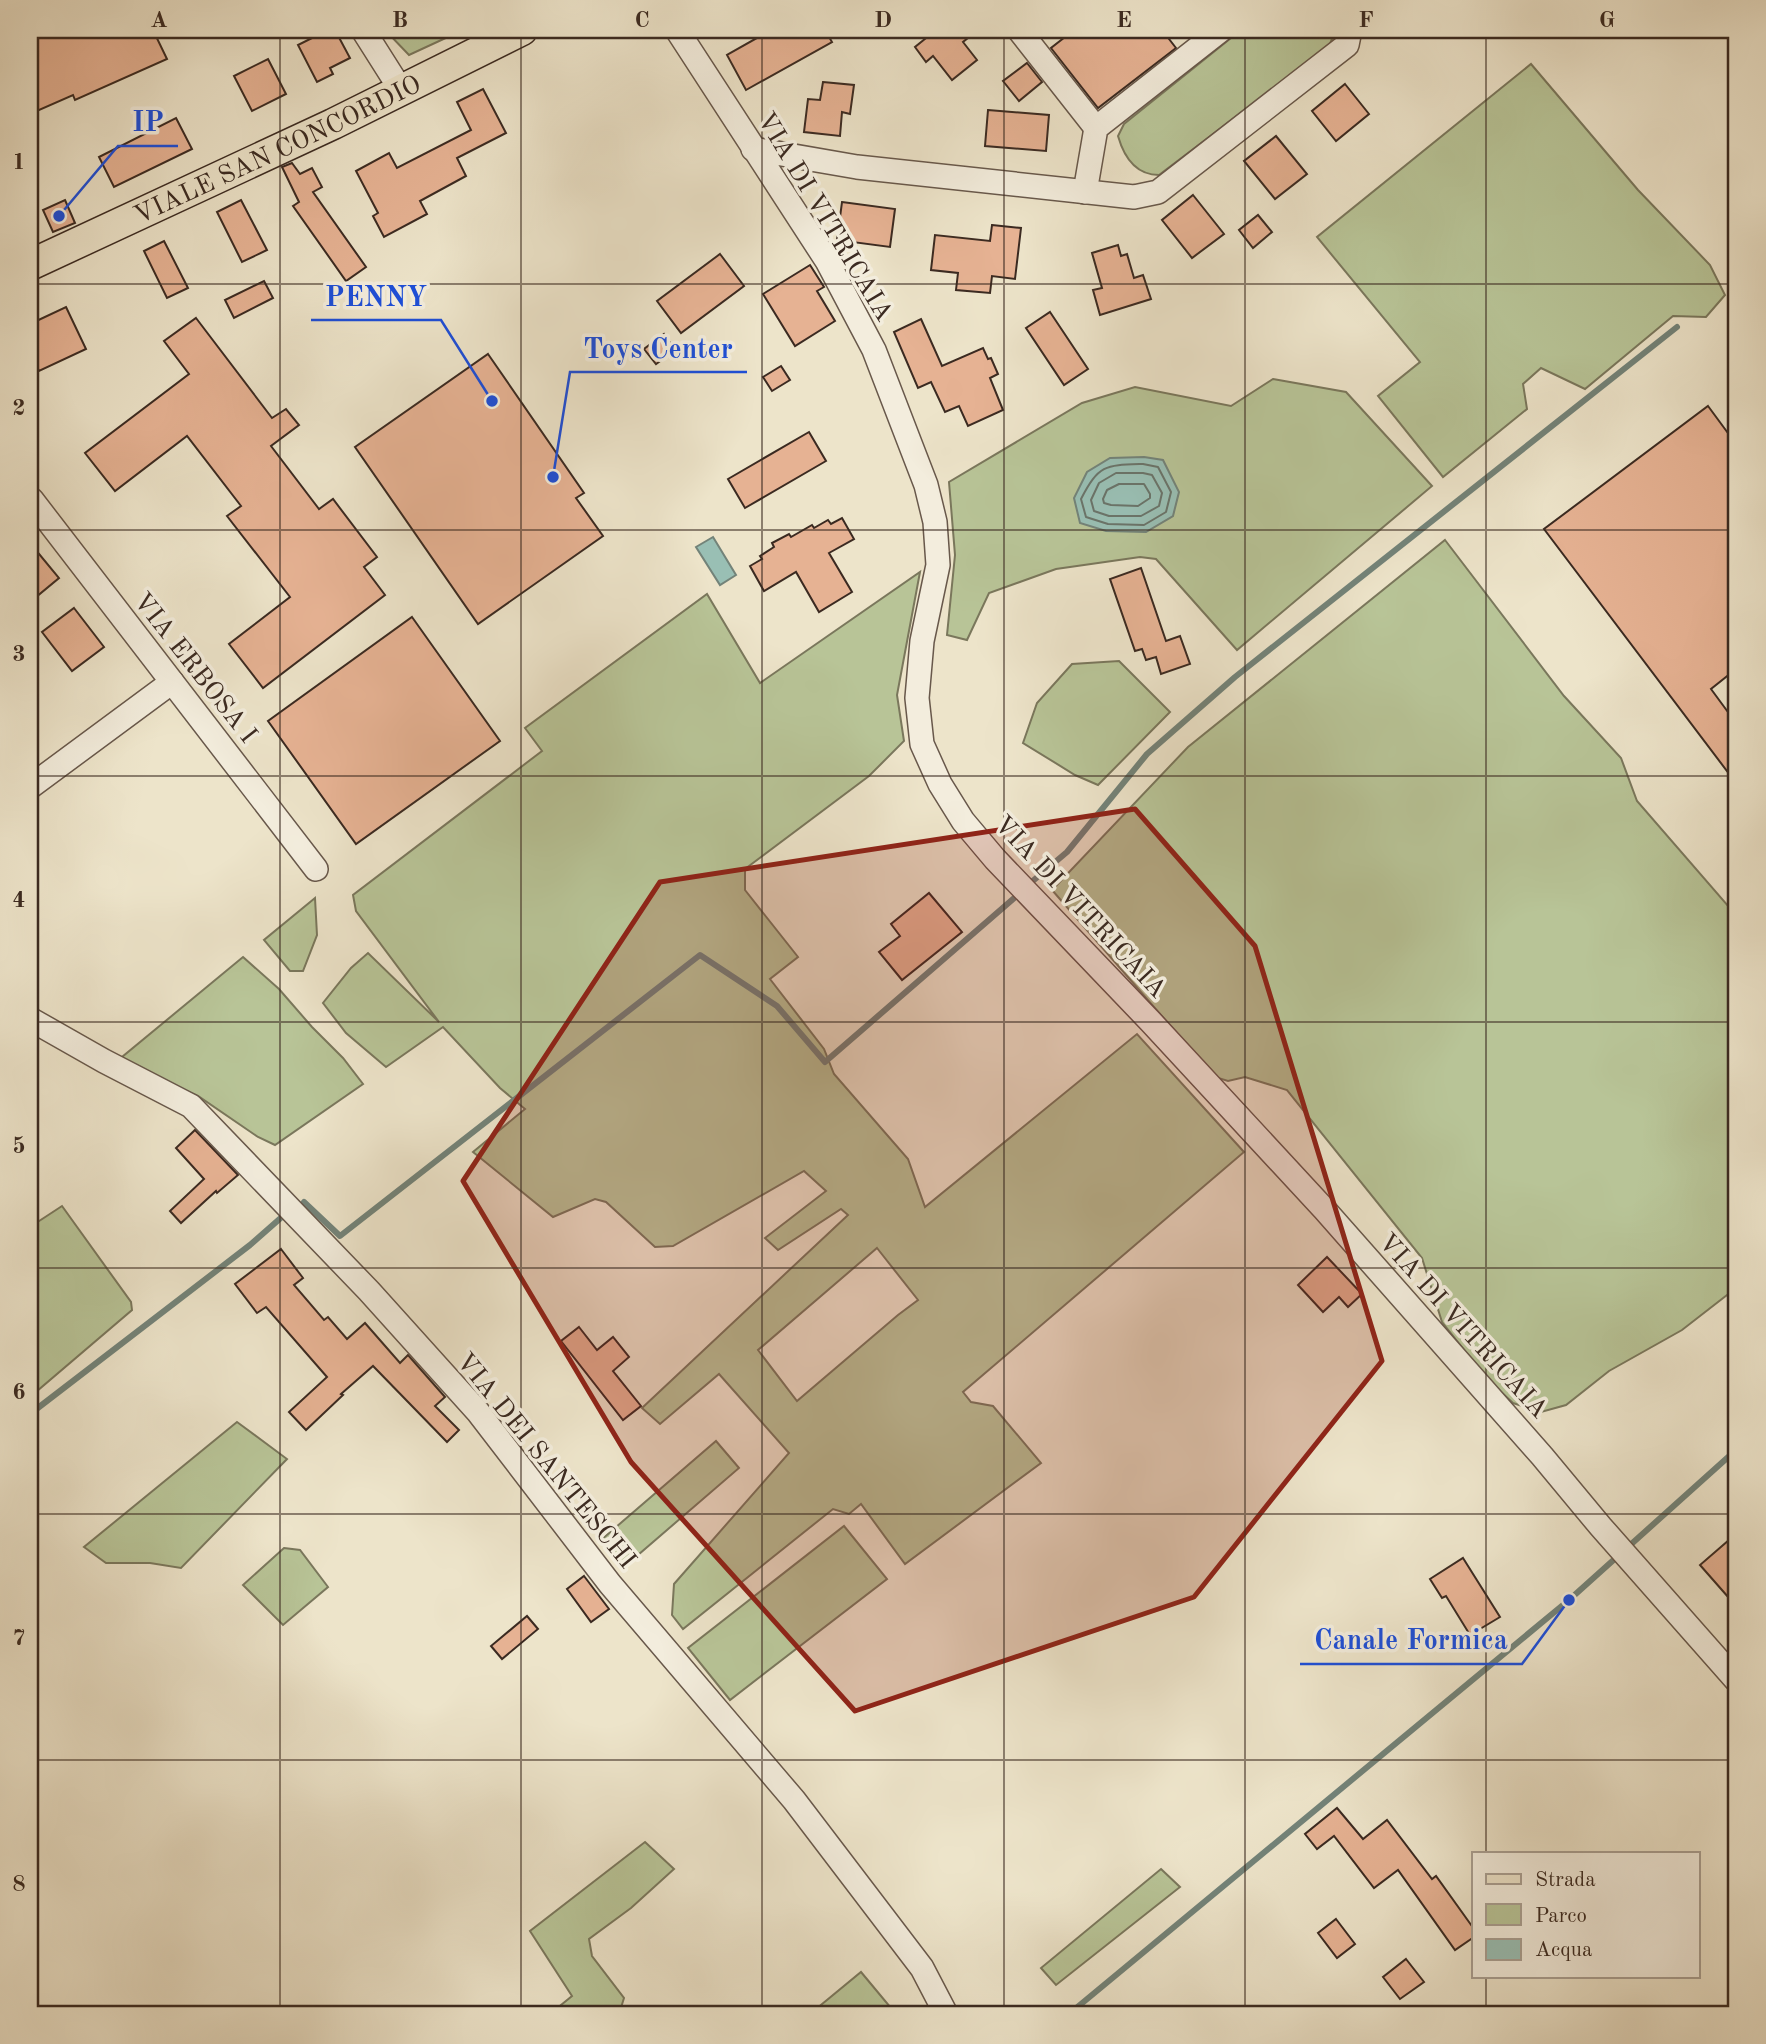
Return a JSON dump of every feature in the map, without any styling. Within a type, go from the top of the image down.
[{"type":"main road","name":"VIALE SAN CONCORDIO","points":[[30,265],[260,158],[522,30]]},
{"type":"street","points":[[363,30],[401,90]]},
{"type":"street","name":"VIA DI VITRICAIA","points":[[677,30],[827,261],[866,333],[894,397],[926,485],[935,522],[938,565],[922,641],[917,698],[922,744],[940,784],[963,821],[1324,1209],[1542,1455],[1601,1527],[1736,1680]]},
{"type":"street","points":[[1019,30],[1096,128]]},
{"type":"street","points":[[1085,192],[1096,128],[1221,30]]},
{"type":"street","points":[[753,149],[858,167],[1134,197],[1158,192],[1347,45],[1350,30]]},
{"type":"street","name":"VIA ERBOSA I","points":[[30,500],[316,869]]},
{"type":"street","points":[[30,787],[172,682]]},
{"type":"street","name":"VIA DEI SANTESCHI","points":[[30,1019],[191,1106],[369,1291],[478,1412],[610,1584],[794,1800],[922,1969],[946,2014]]},
{"type":"highlighted area","points":[[1135,809],[1255,946],[1382,1361],[1194,1597],[855,1711],[631,1462],[463,1181],[660,882]]},
{"type":"green space","points":[[385,30],[463,30],[409,55]]},
{"type":"green space","points":[[1241,30],[1335,32],[1329,46],[1159,175],[1138,168],[1128,158],[1118,136],[1124,124]]},
{"type":"green space","points":[[1531,64],[1638,190],[1710,265],[1725,295],[1706,317],[1673,316],[1585,389],[1541,368],[1523,384],[1527,409],[1443,477],[1378,396],[1420,362],[1317,237]]},
{"type":"green space","points":[[1273,379],[1346,392],[1432,486],[1237,650],[1156,559],[1140,557],[1056,569],[989,593],[967,640],[947,635],[955,555],[949,482],[1082,403],[1135,387],[1231,406]]},
{"type":"green space","points":[[1445,540],[1564,696],[1621,758],[1637,801],[1736,915],[1736,1288],[1682,1330],[1609,1371],[1566,1405],[1541,1412],[1513,1403],[1488,1380],[1442,1322],[1422,1258],[1287,1090],[1245,1077],[1228,1081],[1215,1077],[1052,890],[1188,747]]},
{"type":"green space","points":[[920,572],[897,695],[904,741],[869,776],[745,869],[745,890],[798,957],[770,979],[824,1049],[834,1074],[908,1159],[925,1207],[1137,1034],[1244,1152],[963,1392],[971,1402],[993,1406],[1041,1463],[905,1564],[861,1504],[849,1514],[833,1509],[683,1629],[672,1615],[674,1584],[789,1453],[719,1374],[660,1424],[642,1408],[848,1215],[841,1209],[778,1250],[765,1238],[826,1191],[804,1171],[673,1246],[655,1247],[606,1202],[595,1199],[553,1217],[473,1152],[525,1109],[500,1088],[443,1027],[386,1067],[346,1033],[323,1003],[351,968],[368,953],[439,1022],[356,911],[353,895],[542,751],[525,728],[707,594],[760,683]],"holes":[[[877,1248],[918,1300],[797,1401],[758,1350]]]},
{"type":"green space","points":[[1119,661],[1170,712],[1098,785],[1075,775],[1023,743],[1037,703],[1072,664]]},
{"type":"green space","points":[[315,898],[317,935],[303,971],[290,971],[264,940]]},
{"type":"green space","points":[[243,957],[279,989],[343,1058],[363,1084],[275,1145],[258,1137],[198,1096],[145,1073],[122,1057]]},
{"type":"green space","points":[[62,1206],[131,1302],[132,1310],[30,1397],[30,1227]]},
{"type":"green space","points":[[237,1422],[287,1459],[181,1568],[150,1563],[106,1563],[84,1547]]},
{"type":"green space","points":[[716,1441],[739,1468],[624,1567],[601,1540]]},
{"type":"green space","points":[[844,1526],[887,1579],[730,1700],[688,1648]]},
{"type":"green space","points":[[284,1548],[300,1550],[328,1587],[283,1625],[243,1585]]},
{"type":"green space","points":[[645,1842],[674,1869],[631,1908],[589,1939],[592,1956],[624,1998],[619,2014],[550,2014],[572,1996],[530,1931]]},
{"type":"green space","points":[[1161,1869],[1180,1887],[1056,1985],[1041,1968]]},
{"type":"green space","points":[[861,1972],[896,2014],[810,2014]]},
{"type":"water","points":[[1144,457],[1163,460],[1179,492],[1173,516],[1146,532],[1106,531],[1080,523],[1074,498],[1087,472],[1110,458]]},
{"type":"water","points":[[713,537],[736,575],[720,585],[696,547]]},
{"type":"building","points":[[30,30],[153,30],[167,59],[75,100],[73,95],[30,114]]},
{"type":"building","points":[[328,30],[335,30],[350,58],[330,68],[333,74],[317,82],[298,45]]},
{"type":"building","points":[[771,30],[825,30],[832,42],[746,90],[727,55]]},
{"type":"building","points":[[936,30],[978,30],[963,42],[977,60],[952,80],[933,56],[926,62],[915,47]]},
{"type":"building","points":[[1074,30],[1162,30],[1176,48],[1098,108],[1051,48]]},
{"type":"building","points":[[268,59],[286,94],[252,111],[234,76]]},
{"type":"building","points":[[1027,63],[1042,82],[1019,101],[1003,81]]},
{"type":"building","points":[[823,82],[854,85],[850,114],[842,112],[840,136],[804,132],[808,99],[820,100]]},
{"type":"building","points":[[1345,84],[1369,114],[1336,141],[1312,111]]},
{"type":"building","points":[[483,89],[506,133],[457,158],[466,176],[420,201],[427,214],[384,237],[373,216],[378,213],[356,171],[389,153],[397,168],[471,130],[457,102]]},
{"type":"building","points":[[988,110],[1049,115],[1046,151],[985,146]]},
{"type":"building","points":[[176,118],[192,149],[114,187],[99,157]]},
{"type":"building","points":[[1276,136],[1307,174],[1275,199],[1244,161]]},
{"type":"building","points":[[292,163],[300,174],[312,168],[322,187],[313,192],[366,267],[346,281],[293,206],[299,202],[282,167]]},
{"type":"building","points":[[1193,195],[1224,234],[1192,258],[1162,220]]},
{"type":"building","points":[[65,200],[75,223],[53,232],[43,210]]},
{"type":"building","points":[[241,200],[267,250],[242,262],[217,212]]},
{"type":"building","points":[[842,202],[895,209],[890,247],[837,240]]},
{"type":"building","points":[[1258,215],[1272,232],[1253,248],[1239,230]]},
{"type":"building","points":[[992,225],[1021,228],[1015,279],[992,276],[990,293],[956,290],[958,273],[931,270],[935,235],[990,241]]},
{"type":"building","points":[[164,241],[188,288],[167,298],[144,251]]},
{"type":"building","points":[[1118,245],[1121,256],[1127,254],[1134,278],[1143,275],[1151,299],[1100,315],[1093,290],[1102,288],[1092,253]]},
{"type":"building","points":[[720,254],[744,286],[681,333],[657,301]]},
{"type":"building","points":[[810,265],[824,287],[817,291],[835,321],[795,346],[763,294]]},
{"type":"building","points":[[264,281],[273,298],[234,318],[225,300]]},
{"type":"building","points":[[66,307],[86,349],[39,371],[30,352],[30,324]]},
{"type":"building","points":[[1050,312],[1088,369],[1064,385],[1026,328]]},
{"type":"building","points":[[196,318],[272,418],[286,409],[299,425],[271,446],[319,509],[333,499],[377,557],[364,567],[385,595],[263,688],[229,644],[290,597],[227,516],[241,506],[187,436],[115,491],[85,453],[189,374],[164,341]]},
{"type":"building","points":[[921,319],[942,366],[983,348],[998,374],[990,378],[1003,410],[968,426],[959,406],[945,412],[931,382],[918,388],[894,332]]},
{"type":"building","points":[[664,334],[675,350],[656,364],[644,349]]},
{"type":"building","points":[[488,354],[584,493],[576,498],[603,536],[478,624],[355,447]]},
{"type":"building","points":[[781,366],[790,380],[772,391],[763,377]]},
{"type":"building","points":[[1708,406],[1736,444],[1736,669],[1711,689],[1736,723],[1736,783],[1544,529]]},
{"type":"building","points":[[809,432],[826,461],[745,508],[728,479]]},
{"type":"building","points":[[842,518],[854,539],[829,553],[852,592],[819,612],[796,572],[764,591],[750,566],[774,547],[772,543],[789,534],[791,537],[812,525],[814,528],[828,520],[831,524]]},
{"type":"building","points":[[30,543],[59,578],[30,602]]},
{"type":"building","points":[[1141,568],[1166,641],[1180,636],[1190,664],[1161,674],[1156,657],[1146,660],[1142,649],[1135,651],[1110,579]]},
{"type":"building","points":[[74,608],[104,647],[72,671],[42,632]]},
{"type":"building","points":[[412,617],[500,741],[356,844],[268,721]]},
{"type":"building","points":[[929,893],[962,932],[902,980],[879,952],[900,936],[891,924]]},
{"type":"building","points":[[195,1130],[238,1175],[181,1223],[170,1211],[204,1179],[176,1148]]},
{"type":"building","points":[[281,1249],[303,1278],[294,1285],[324,1320],[328,1317],[347,1339],[365,1323],[400,1363],[408,1355],[445,1397],[435,1406],[459,1430],[447,1442],[373,1366],[306,1430],[289,1412],[327,1377],[266,1307],[257,1313],[235,1284]]},
{"type":"building","points":[[1327,1257],[1362,1294],[1348,1307],[1339,1297],[1323,1312],[1298,1285]]},
{"type":"building","points":[[579,1327],[597,1350],[613,1337],[629,1357],[613,1371],[641,1406],[623,1420],[561,1341]]},
{"type":"building","points":[[1729,1540],[1736,1549],[1736,1606],[1700,1565]]},
{"type":"building","points":[[1463,1558],[1500,1617],[1470,1635],[1446,1596],[1442,1598],[1430,1579]]},
{"type":"building","points":[[584,1576],[609,1609],[591,1622],[567,1589]]},
{"type":"building","points":[[527,1616],[538,1629],[502,1659],[491,1646]]},
{"type":"building","points":[[1337,1808],[1363,1839],[1387,1820],[1432,1879],[1436,1876],[1472,1926],[1472,1938],[1455,1950],[1398,1870],[1374,1888],[1334,1836],[1317,1849],[1305,1834]]},
{"type":"building","points":[[1336,1919],[1355,1944],[1337,1958],[1318,1933]]},
{"type":"building","points":[[1406,1959],[1424,1982],[1400,1999],[1383,1977]]},
{"type":"waterway","points":[[1028,885],[1067,852],[1147,754],[1235,677],[1677,327]]},
{"type":"waterway","points":[[304,1202],[340,1236],[700,955],[777,1006],[825,1062],[1020,893]]},
{"type":"waterway","points":[[30,1414],[250,1245],[283,1216]]},
{"type":"waterway","points":[[1069,2014],[1569,1600],[1736,1450]]},
{"type":"place","name":"IP","points":[[59,216]]},
{"type":"place","name":"PENNY","points":[[492,401]]},
{"type":"place","name":"Toys Center","points":[[553,477]]},
{"type":"place","name":"Canale Formica","points":[[1569,1600]]}]
